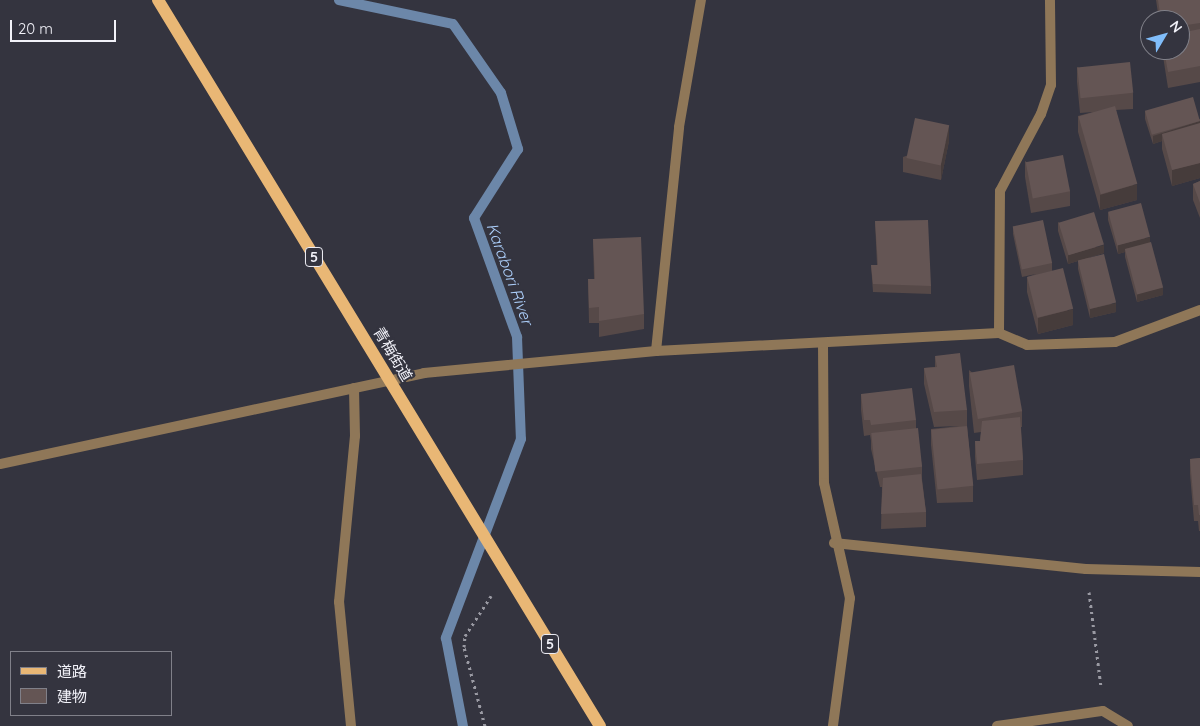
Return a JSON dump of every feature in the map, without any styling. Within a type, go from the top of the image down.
[{"type":"main road","name":"青梅街道","points":[[158,0],[600,726]]},
{"type":"street","points":[[656,350],[679,127],[702,0]]},
{"type":"street","points":[[999,333],[1000,191],[1042,114],[1051,85],[1050,0]]},
{"type":"street","points":[[0,464],[389,379],[656,350],[823,345],[999,333],[1027,345],[1115,342],[1200,310]]},
{"type":"street","points":[[823,345],[824,483],[834,543],[850,598],[833,726]]},
{"type":"street","points":[[351,726],[339,602],[355,436],[354,388]]},
{"type":"street","points":[[834,543],[1086,569],[1200,572]]},
{"type":"street","points":[[997,726],[1104,711],[1128,726]]},
{"type":"path","points":[[1086,569],[1104,711]]},
{"type":"path","points":[[485,726],[465,636],[480,610],[510,578]]},
{"type":"building","points":[[1158,0],[1200,0],[1200,23],[1190,24],[1190,10],[1160,10]]},
{"type":"building","points":[[1200,29],[1200,66],[1168,72],[1166,60],[1190,60],[1190,31]]},
{"type":"building","points":[[1130,62],[1133,93],[1081,98],[1077,68]]},
{"type":"building","points":[[1193,97],[1200,121],[1152,135],[1145,111]]},
{"type":"building","points":[[1115,106],[1137,184],[1101,194],[1078,116]]},
{"type":"building","points":[[915,118],[949,125],[941,165],[906,158]]},
{"type":"building","points":[[1200,123],[1200,163],[1172,170],[1162,134]]},
{"type":"building","points":[[1063,155],[1070,191],[1033,199],[1026,162]]},
{"type":"building","points":[[1200,181],[1200,203],[1193,184]]},
{"type":"building","points":[[1141,203],[1150,237],[1117,246],[1108,212]]},
{"type":"building","points":[[1094,212],[1104,245],[1069,255],[1059,223]]},
{"type":"building","points":[[928,220],[931,286],[873,284],[871,265],[878,265],[875,221]]},
{"type":"building","points":[[1043,220],[1052,263],[1022,269],[1013,226]]},
{"type":"building","points":[[641,237],[644,314],[599,321],[599,307],[589,308],[588,279],[595,279],[593,239]]},
{"type":"building","points":[[1151,242],[1163,287],[1137,294],[1125,249]]},
{"type":"building","points":[[1104,254],[1116,303],[1090,309],[1078,261]]},
{"type":"building","points":[[1063,268],[1073,309],[1037,318],[1027,277]]},
{"type":"building","points":[[960,353],[967,410],[934,412],[924,368],[937,367],[935,356]]},
{"type":"building","points":[[1014,365],[1022,411],[978,419],[970,373]]},
{"type":"building","points":[[912,388],[916,420],[871,425],[870,420],[864,420],[861,394]]},
{"type":"building","points":[[1020,417],[1023,460],[977,464],[975,441],[980,441],[982,421]]},
{"type":"building","points":[[967,426],[973,486],[937,489],[931,430]]},
{"type":"building","points":[[918,428],[922,467],[875,472],[871,433]]},
{"type":"building","points":[[1200,458],[1199,515],[1198,505],[1194,505],[1190,459]]},
{"type":"building","points":[[921,474],[926,512],[881,514],[883,478]]},
{"type":"waterway","name":"Karabori River","points":[[339,0],[453,24],[501,93],[518,149],[474,218],[517,337],[521,439],[446,638],[463,726]]}]
